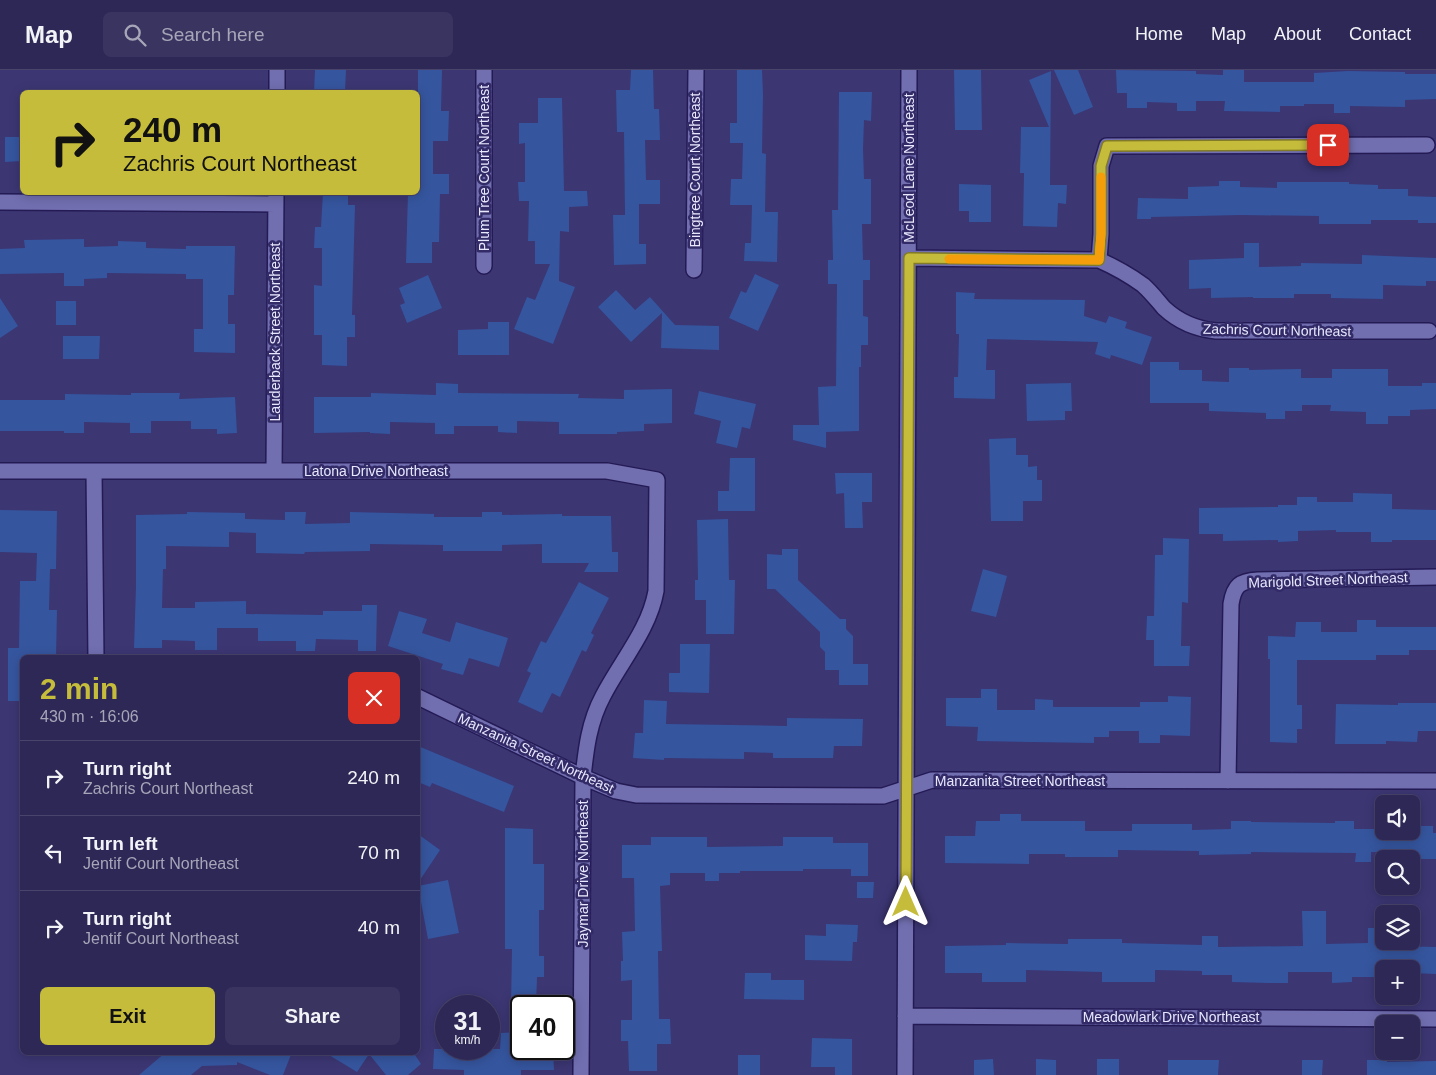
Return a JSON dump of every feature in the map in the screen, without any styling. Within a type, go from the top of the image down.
[{"type":"street","points":[[277,70],[277,90]]},
{"type":"street","name":"Plum Tree Court Northeast","points":[[484,70],[484,266]]},
{"type":"street","name":"Bingtree Court Northeast","points":[[694,270],[696,70]]},
{"type":"street","name":"McLeod Lane Northeast","points":[[905,1075],[909,70]]},
{"type":"street","points":[[1099,260],[1101,166],[1107,146],[1427,145]]},
{"type":"street","points":[[0,202],[276,198]]},
{"type":"street","name":"Lauderback Street Northeast","points":[[274,471],[276,198]]},
{"type":"street","name":"Zachris Court Northeast","points":[[909,258],[1099,260],[1133,278],[1183,323],[1199,329],[1216,331],[1429,332]]},
{"type":"street","name":"Latona Drive Northeast","points":[[0,471],[607,471],[657,480]]},
{"type":"street","points":[[94,471],[96,655]]},
{"type":"street","name":"Jaymar Drive Northeast","points":[[581,1075],[583,777],[587,741],[602,696],[646,623],[653,607],[656,591],[657,480]]},
{"type":"street","name":"Marigold Street Northeast","points":[[1228,781],[1231,604],[1232,593],[1238,585],[1247,581],[1258,580],[1436,577]]},
{"type":"street","name":"Manzanita Street Northeast","points":[[420,698],[583,777],[616,791],[636,796],[883,796],[932,780],[1436,781]]},
{"type":"street","name":"Meadowlark Drive Northeast","points":[[905,1016],[1436,1018]]},
{"type":"building","points":[[315,70],[346,70],[345,90],[314,90]]},
{"type":"building","points":[[418,70],[442,70],[441,111],[449,111],[448,141],[433,141],[433,174],[449,174],[449,194],[440,194],[439,242],[432,242],[432,263],[406,263],[408,195],[420,195],[420,90],[418,90]]},
{"type":"building","points":[[631,70],[653,70],[654,109],[659,109],[660,140],[645,140],[646,180],[660,180],[660,204],[639,204],[639,244],[646,244],[646,264],[614,265],[613,215],[625,215],[624,132],[617,132],[616,90],[630,90]]},
{"type":"building","points":[[737,70],[762,70],[762,153],[766,154],[765,212],[778,212],[777,262],[744,261],[745,243],[751,243],[752,205],[730,205],[731,179],[742,179],[743,143],[730,143],[730,123],[737,123]]},
{"type":"building","points":[[954,70],[981,70],[982,130],[955,130]]},
{"type":"building","points":[[1054,70],[1078,70],[1093,107],[1074,115]]},
{"type":"building","points":[[1116,70],[1196,71],[1196,74],[1223,75],[1223,70],[1244,70],[1244,82],[1314,82],[1314,73],[1348,71],[1436,74],[1436,99],[1405,100],[1405,107],[1350,106],[1350,113],[1334,113],[1334,104],[1280,106],[1280,112],[1224,111],[1225,101],[1196,101],[1196,111],[1177,111],[1177,103],[1147,102],[1147,108],[1127,108],[1127,93],[1117,93]]},
{"type":"building","points":[[1051,71],[1050,185],[1067,185],[1066,204],[1058,203],[1057,227],[1023,226],[1024,173],[1020,173],[1021,127],[1049,127],[1029,80]]},
{"type":"building","points":[[839,92],[872,92],[871,121],[864,120],[863,149],[864,179],[871,179],[871,224],[862,224],[863,260],[870,260],[870,280],[863,280],[863,316],[868,317],[868,345],[861,345],[859,431],[826,432],[826,448],[793,440],[793,425],[819,425],[818,387],[836,386],[837,284],[828,284],[828,260],[833,260],[832,210],[838,210]]},
{"type":"building","points":[[538,98],[562,98],[564,191],[587,191],[588,206],[569,207],[569,232],[560,231],[559,281],[575,287],[553,344],[514,329],[527,297],[535,300],[550,264],[535,264],[535,241],[528,241],[529,201],[519,201],[518,182],[525,182],[525,143],[519,144],[519,123],[538,123]]},
{"type":"building","points":[[5,137],[20,137],[20,161],[5,162]]},
{"type":"building","points":[[1219,181],[1240,181],[1240,187],[1277,188],[1277,182],[1349,182],[1349,184],[1378,185],[1378,189],[1408,189],[1408,196],[1436,197],[1436,223],[1418,223],[1418,220],[1371,220],[1371,224],[1319,224],[1319,216],[1241,215],[1137,219],[1138,198],[1188,199],[1188,187],[1219,186]]},
{"type":"building","points":[[959,184],[991,185],[991,222],[969,222],[969,211],[959,211]]},
{"type":"building","points":[[323,195],[348,195],[348,205],[355,205],[352,315],[355,315],[355,337],[347,337],[347,366],[322,365],[322,335],[314,335],[314,285],[322,286],[322,248],[314,248],[315,227],[321,227]]},
{"type":"building","points":[[84,239],[84,247],[118,246],[118,241],[146,242],[146,248],[186,249],[186,246],[235,246],[234,295],[228,295],[228,324],[235,324],[235,353],[194,352],[194,329],[203,329],[203,279],[186,279],[186,274],[107,273],[107,278],[84,279],[84,286],[64,286],[64,273],[0,274],[0,249],[25,248],[24,240]]},
{"type":"building","points":[[1244,243],[1259,243],[1259,267],[1301,266],[1301,263],[1362,264],[1362,255],[1436,258],[1436,281],[1426,281],[1426,286],[1383,285],[1383,299],[1331,298],[1331,294],[1294,294],[1294,298],[1211,298],[1211,288],[1189,289],[1189,260],[1244,258]]},
{"type":"building","points":[[755,274],[779,285],[758,331],[729,318],[741,291],[746,293]]},
{"type":"building","points":[[428,275],[442,308],[407,323],[400,305],[405,303],[399,288]]},
{"type":"building","points":[[616,290],[635,310],[650,297],[675,325],[719,326],[719,350],[661,348],[662,313],[631,342],[598,307]]},
{"type":"building","points":[[956,292],[975,293],[974,299],[1085,300],[1084,316],[1106,323],[1109,316],[1127,322],[1125,328],[1152,337],[1142,365],[1111,355],[1110,359],[1095,354],[1098,342],[987,339],[986,370],[995,370],[995,399],[954,398],[954,377],[958,377],[959,334],[956,334]]},
{"type":"building","points":[[0,298],[18,326],[0,338]]},
{"type":"building","points":[[56,301],[76,301],[76,325],[56,325]]},
{"type":"building","points":[[488,322],[509,322],[509,355],[458,355],[458,330],[488,329]]},
{"type":"building","points":[[63,336],[100,336],[99,359],[63,359]]},
{"type":"building","points":[[1150,362],[1179,362],[1179,370],[1202,370],[1202,381],[1229,382],[1229,368],[1249,368],[1249,370],[1301,369],[1301,378],[1332,378],[1332,369],[1388,369],[1388,386],[1422,386],[1422,383],[1436,383],[1436,409],[1410,410],[1410,416],[1388,416],[1388,424],[1366,424],[1366,412],[1330,411],[1331,405],[1302,405],[1302,411],[1285,411],[1285,419],[1266,419],[1266,413],[1209,411],[1209,403],[1150,403]]},
{"type":"building","points":[[436,383],[458,384],[458,393],[579,394],[578,398],[624,399],[624,390],[672,389],[672,423],[644,424],[644,431],[617,432],[617,434],[559,434],[559,422],[517,421],[517,433],[498,432],[498,426],[454,426],[454,434],[435,434],[435,423],[390,422],[390,434],[370,432],[314,433],[314,397],[371,397],[371,393],[436,395]]},
{"type":"building","points":[[1071,383],[1072,411],[1065,411],[1065,420],[1027,421],[1026,384]]},
{"type":"building","points":[[699,391],[756,404],[750,429],[742,427],[737,448],[716,443],[721,421],[694,414]]},
{"type":"building","points":[[131,393],[180,393],[179,399],[235,397],[237,433],[217,434],[217,429],[191,429],[191,421],[151,421],[151,433],[130,433],[130,423],[84,422],[84,433],[64,433],[64,431],[0,431],[0,400],[65,400],[65,394],[131,395]]},
{"type":"building","points":[[1016,438],[1016,455],[1028,455],[1028,467],[1037,466],[1037,480],[1042,480],[1042,501],[1023,501],[1023,521],[991,521],[989,439]]},
{"type":"building","points":[[730,458],[755,458],[755,511],[718,511],[718,491],[729,491]]},
{"type":"building","points":[[835,473],[872,473],[872,502],[862,502],[863,528],[845,528],[844,493],[836,494]]},
{"type":"building","points":[[1353,493],[1392,494],[1392,509],[1436,510],[1436,540],[1371,542],[1371,532],[1336,532],[1336,530],[1298,531],[1298,541],[1278,542],[1278,540],[1223,541],[1223,534],[1199,534],[1199,508],[1297,505],[1297,497],[1317,497],[1317,502],[1353,502]]},
{"type":"building","points":[[0,510],[57,511],[56,569],[50,569],[49,610],[57,610],[56,655],[20,655],[20,701],[8,701],[8,648],[19,648],[20,581],[36,581],[37,553],[0,552]]},
{"type":"building","points":[[187,512],[245,513],[245,519],[285,520],[285,512],[306,512],[305,524],[350,523],[350,512],[434,514],[434,517],[482,517],[482,512],[502,512],[502,515],[562,514],[562,516],[611,516],[612,552],[618,552],[618,572],[584,572],[589,563],[542,563],[542,544],[502,545],[502,551],[443,551],[443,545],[370,544],[370,551],[305,552],[304,554],[256,553],[256,533],[229,532],[229,547],[166,546],[166,569],[163,569],[162,608],[195,608],[195,602],[246,601],[246,614],[323,615],[323,611],[362,611],[362,605],[377,605],[376,651],[358,651],[358,640],[316,639],[315,651],[296,651],[296,641],[258,641],[258,628],[217,628],[217,650],[195,650],[195,641],[162,640],[162,648],[134,648],[136,515],[187,514]]},
{"type":"building","points":[[728,519],[729,580],[735,580],[734,634],[706,634],[706,600],[695,600],[695,580],[698,580],[697,520]]},
{"type":"building","points":[[1163,538],[1189,539],[1188,603],[1182,602],[1181,646],[1190,646],[1189,666],[1154,666],[1154,640],[1146,640],[1147,616],[1154,616],[1155,555],[1163,555]]},
{"type":"building","points":[[782,549],[798,549],[798,580],[840,619],[846,619],[846,629],[853,636],[853,664],[868,664],[868,685],[839,685],[839,670],[825,670],[825,652],[820,647],[820,632],[775,589],[767,589],[767,554],[782,555]]},
{"type":"building","points":[[983,569],[1007,576],[996,617],[971,611]]},
{"type":"building","points":[[579,582],[609,598],[591,633],[594,635],[586,652],[582,650],[560,697],[552,693],[542,713],[518,702],[531,673],[527,671],[541,641],[546,643]]},
{"type":"building","points":[[399,611],[427,619],[422,633],[450,642],[456,622],[508,638],[499,667],[469,658],[463,675],[441,669],[443,664],[420,655],[388,646]]},
{"type":"building","points":[[1357,620],[1376,620],[1376,627],[1436,627],[1436,650],[1409,650],[1409,655],[1376,655],[1376,660],[1297,660],[1297,705],[1302,705],[1302,729],[1297,729],[1297,743],[1270,742],[1270,659],[1268,659],[1268,636],[1295,637],[1296,622],[1321,622],[1321,632],[1357,632]]},
{"type":"building","points":[[680,644],[710,644],[709,693],[669,692],[669,673],[680,673]]},
{"type":"building","points":[[981,689],[997,689],[997,710],[1035,710],[1035,699],[1053,700],[1053,707],[1140,707],[1140,702],[1168,702],[1168,696],[1191,697],[1190,736],[1160,735],[1160,743],[1139,743],[1139,731],[1109,731],[1109,737],[1094,737],[1094,743],[977,741],[978,727],[946,726],[946,698],[981,698]]},
{"type":"building","points":[[644,700],[667,701],[666,724],[787,726],[787,718],[863,719],[862,746],[834,746],[833,758],[773,758],[773,753],[744,752],[744,759],[664,758],[664,760],[633,758],[635,733],[643,733]]},
{"type":"building","points":[[1398,703],[1436,703],[1436,731],[1418,731],[1417,742],[1386,741],[1386,744],[1335,744],[1336,704],[1398,705]]},
{"type":"building","points":[[420,747],[514,786],[504,812],[432,783],[430,787],[420,783]]},
{"type":"building","points":[[1000,814],[1021,814],[1021,821],[1085,821],[1085,831],[1132,831],[1132,824],[1192,824],[1192,830],[1231,829],[1231,821],[1335,823],[1335,821],[1354,821],[1354,829],[1375,829],[1375,840],[1420,840],[1420,826],[1433,826],[1433,833],[1436,833],[1436,859],[1420,859],[1420,850],[1375,850],[1375,852],[1371,852],[1371,862],[1355,862],[1356,853],[1251,852],[1251,854],[1199,855],[1199,851],[1118,850],[1118,857],[1065,857],[1065,854],[1029,854],[1029,864],[945,863],[945,836],[975,836],[976,821],[1000,821]]},
{"type":"building","points":[[505,828],[533,829],[533,864],[544,864],[544,910],[539,910],[539,956],[544,956],[544,977],[537,977],[536,995],[511,995],[512,949],[505,949]]},
{"type":"building","points":[[420,835],[440,850],[420,880]]},
{"type":"building","points":[[651,837],[707,837],[707,847],[783,846],[783,837],[833,837],[833,843],[868,843],[868,876],[851,876],[851,869],[803,869],[803,871],[719,873],[719,881],[705,881],[705,873],[670,873],[670,885],[660,886],[662,951],[658,951],[659,1019],[670,1019],[671,1044],[657,1044],[657,1071],[629,1071],[628,1041],[621,1041],[621,1020],[632,1020],[632,980],[621,981],[621,961],[623,961],[622,932],[635,931],[634,878],[622,878],[622,845],[651,845]]},
{"type":"building","points":[[448,880],[459,933],[428,939],[420,897],[420,886]]},
{"type":"building","points":[[857,882],[874,882],[873,898],[857,898]]},
{"type":"building","points":[[1302,911],[1326,911],[1326,944],[1368,943],[1368,928],[1375,928],[1375,950],[1420,950],[1420,947],[1436,947],[1436,974],[1420,973],[1420,960],[1375,960],[1375,977],[1352,977],[1352,982],[1332,983],[1332,972],[1288,972],[1288,983],[1232,982],[1232,975],[1202,975],[1202,971],[1155,970],[1155,982],[1102,982],[1102,972],[1026,970],[1026,982],[982,982],[982,973],[945,973],[945,946],[1006,945],[1006,943],[1068,944],[1068,939],[1122,939],[1122,943],[1202,945],[1202,936],[1218,936],[1218,947],[1303,946]]},
{"type":"building","points":[[826,924],[858,925],[857,942],[853,942],[852,961],[805,960],[805,935],[826,936]]},
{"type":"building","points":[[745,973],[771,973],[771,980],[804,980],[804,1000],[744,999]]},
{"type":"building","points":[[510,1032],[510,1060],[554,1060],[554,1070],[521,1070],[521,1075],[464,1075],[464,1070],[433,1069],[434,1049],[435,1060],[500,1060],[501,1033]]},
{"type":"building","points":[[812,1038],[852,1039],[852,1075],[835,1075],[835,1067],[811,1067]]},
{"type":"building","points":[[162,1055],[291,1055],[283,1075],[270,1075],[237,1062],[237,1065],[202,1066],[191,1075],[139,1075]]},
{"type":"building","points":[[329,1055],[368,1055],[357,1072]]},
{"type":"building","points":[[370,1055],[415,1055],[421,1064],[408,1075],[386,1075]]},
{"type":"building","points":[[738,1055],[760,1055],[760,1075],[738,1075]]},
{"type":"building","points":[[993,1059],[994,1075],[974,1075],[974,1060]]},
{"type":"building","points":[[1036,1059],[1056,1060],[1056,1075],[1036,1075]]},
{"type":"building","points":[[1097,1059],[1119,1059],[1119,1075],[1097,1075]]},
{"type":"building","points":[[1168,1060],[1219,1060],[1218,1075],[1168,1075]]},
{"type":"building","points":[[1302,1060],[1323,1060],[1322,1075],[1302,1075]]},
{"type":"building","points":[[1367,1060],[1387,1060],[1387,1062],[1436,1061],[1436,1075],[1367,1075]]},
{"type":"slow traffic","points":[[949,259],[1099,260],[1101,177]]},
{"type":"route","points":[[906,902],[909,258],[1099,260],[1101,166],[1107,146],[1328,145]]}]
